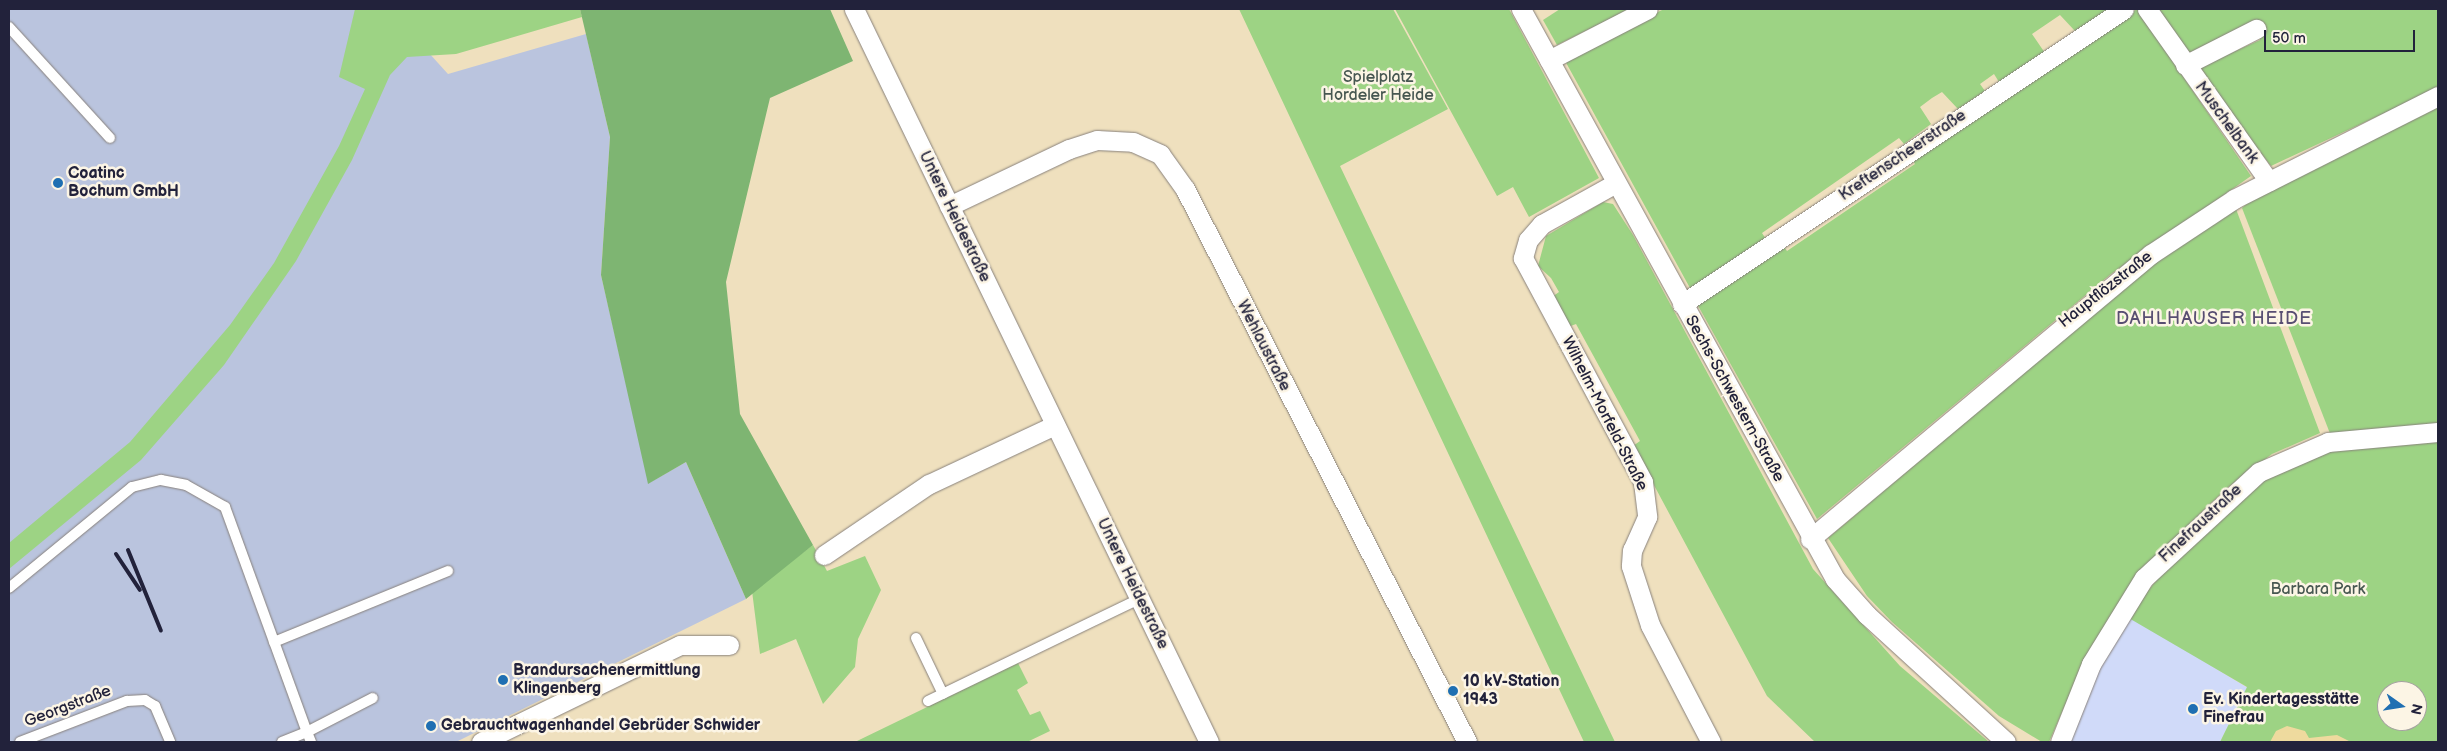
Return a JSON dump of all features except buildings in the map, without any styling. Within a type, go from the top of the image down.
[{"type":"street","name":"Untere Heidestraße","points":[[854,9],[1209,742]]},
{"type":"street","name":"Sechs-Schwestern-Straße","points":[[1522,9],[1810,539],[1835,579],[1867,615],[2006,742]]},
{"type":"street","points":[[1549,60],[1648,9]]},
{"type":"street","name":"Kreftenscheerstraße","points":[[1682,304],[2124,9]]},
{"type":"street","name":"Muschelbank","points":[[2147,9],[2185,65],[2269,180]]},
{"type":"street","name":"Muschelbank","points":[[2185,65],[2256,29]]},
{"type":"street","name":"Hauptflözstraße","points":[[1810,539],[2151,254],[2269,180],[2438,96]]},
{"type":"street","name":"Wehlaustraße","points":[[949,206],[1069,148],[1098,140],[1133,142],[1160,154],[1185,189],[1467,742]]},
{"type":"street","name":"Wilhelm-Morfeld-Straße","points":[[1616,183],[1542,224],[1528,240],[1523,258],[1643,482],[1647,517],[1632,550],[1631,566],[1650,626],[1711,742]]},
{"type":"street","points":[[824,555],[928,484],[1055,425]]},
{"type":"street","name":"Finefraustraße","points":[[2060,742],[2091,664],[2144,578],[2259,472],[2328,442],[2438,432]]},
{"type":"street","points":[[481,742],[680,645],[729,645]]},
{"type":"lane","points":[[9,27],[110,138]]},
{"type":"lane","points":[[9,588],[132,487],[144,481],[176,482],[224,507],[309,737]]},
{"type":"lane","points":[[274,642],[448,571]]},
{"type":"lane","points":[[928,701],[1139,599]]},
{"type":"lane","points":[[916,638],[942,694]]},
{"type":"lane","points":[[282,742],[309,737],[373,698]]},
{"type":"lane","name":"Georgstraße","points":[[20,742],[128,701],[145,700],[155,706],[170,742]]},
{"type":"shaded area","points":[[9,9],[389,9],[448,74],[586,34],[610,137],[601,275],[649,483],[686,462],[746,599],[456,742],[9,742]]},
{"type":"shaded area","points":[[2129,616],[2248,688],[2220,742],[2065,742],[2096,672]]},
{"type":"green space","points":[[355,9],[580,9],[582,17],[456,54],[407,57],[390,75],[352,160],[296,261],[224,365],[141,460],[9,569],[9,543],[130,442],[230,325],[274,263],[339,146],[365,89],[339,77]]},
{"type":"green space","points":[[580,9],[830,9],[853,61],[770,98],[726,282],[740,414],[813,545],[746,599],[686,462],[648,484],[601,275],[610,137]]},
{"type":"green space","name":"Spielplatz Hordeler Heide","points":[[1239,9],[1393,9],[1448,109],[1340,166],[1615,742],[1584,742]]},
{"type":"green space","points":[[1395,9],[1509,9],[1599,178],[1529,217],[1513,187],[1497,196]]},
{"type":"green space","points":[[1560,9],[1630,9],[1557,45],[1543,20]]},
{"type":"green space","points":[[1664,9],[2112,9],[2075,31],[2060,15],[2032,34],[2045,53],[1999,82],[1994,74],[1980,84],[1985,91],[1958,109],[1942,92],[1932,98],[1920,107],[1931,124],[1904,144],[1899,138],[1762,233],[1766,239],[1690,288],[1564,59]]},
{"type":"green space","points":[[2137,9],[2251,176],[2111,274],[1817,519],[1696,302],[1782,244],[1787,251],[1915,164],[1911,157]]},
{"type":"green space","points":[[2156,9],[2438,9],[2438,88],[2271,166],[2195,69],[2260,40],[2256,29],[2187,54]]},
{"type":"green space","points":[[2438,106],[2438,425],[2331,436],[2242,208],[2254,197]]},
{"type":"green space","points":[[1603,202],[1613,204],[1633,235],[1813,569],[1900,666],[1989,742],[1815,742],[1767,696],[1633,446],[1640,441],[1576,324],[1568,327],[1552,297],[1559,292],[1551,278],[1538,266],[1546,236]]},
{"type":"green space","points":[[2236,209],[2320,433],[2272,454],[2227,488],[2164,548],[2081,669],[2049,742],[2042,742],[1999,716],[1892,622],[1867,596],[1828,538],[2153,264]]},
{"type":"green space","name":"Barbara Park","points":[[2438,440],[2438,742],[2220,742],[2247,687],[2127,617],[2167,567],[2261,480],[2328,450]]},
{"type":"green space","points":[[813,545],[827,571],[865,556],[881,590],[858,639],[855,667],[823,704],[796,639],[760,654],[752,591]]},
{"type":"green space","points":[[1018,663],[1028,683],[1017,690],[1030,715],[1040,711],[1050,731],[1027,742],[857,741]]},
{"type":"sand","points":[[2287,726],[2305,731],[2309,738],[2337,735],[2351,742],[2270,742],[2276,731]]},
{"type":"railway","points":[[128,550],[161,631]]},
{"type":"railway","points":[[116,554],[140,590]]},
{"type":"place","name":"Coatinc Bochum GmbH","points":[[58,183]]},
{"type":"place","name":"Brandursachenermittlung Klingenberg","points":[[503,680]]},
{"type":"place","name":"10 kV-Station 1943","points":[[1453,691]]},
{"type":"place","name":"Ev. Kindertagesstätte Finefrau","points":[[2193,709]]},
{"type":"place","name":"Gebrauchtwagenhandel Gebrüder Schwider","points":[[431,726]]},
{"type":"district","name":"DAHLHAUSER HEIDE","points":[[2214,319]]}]
